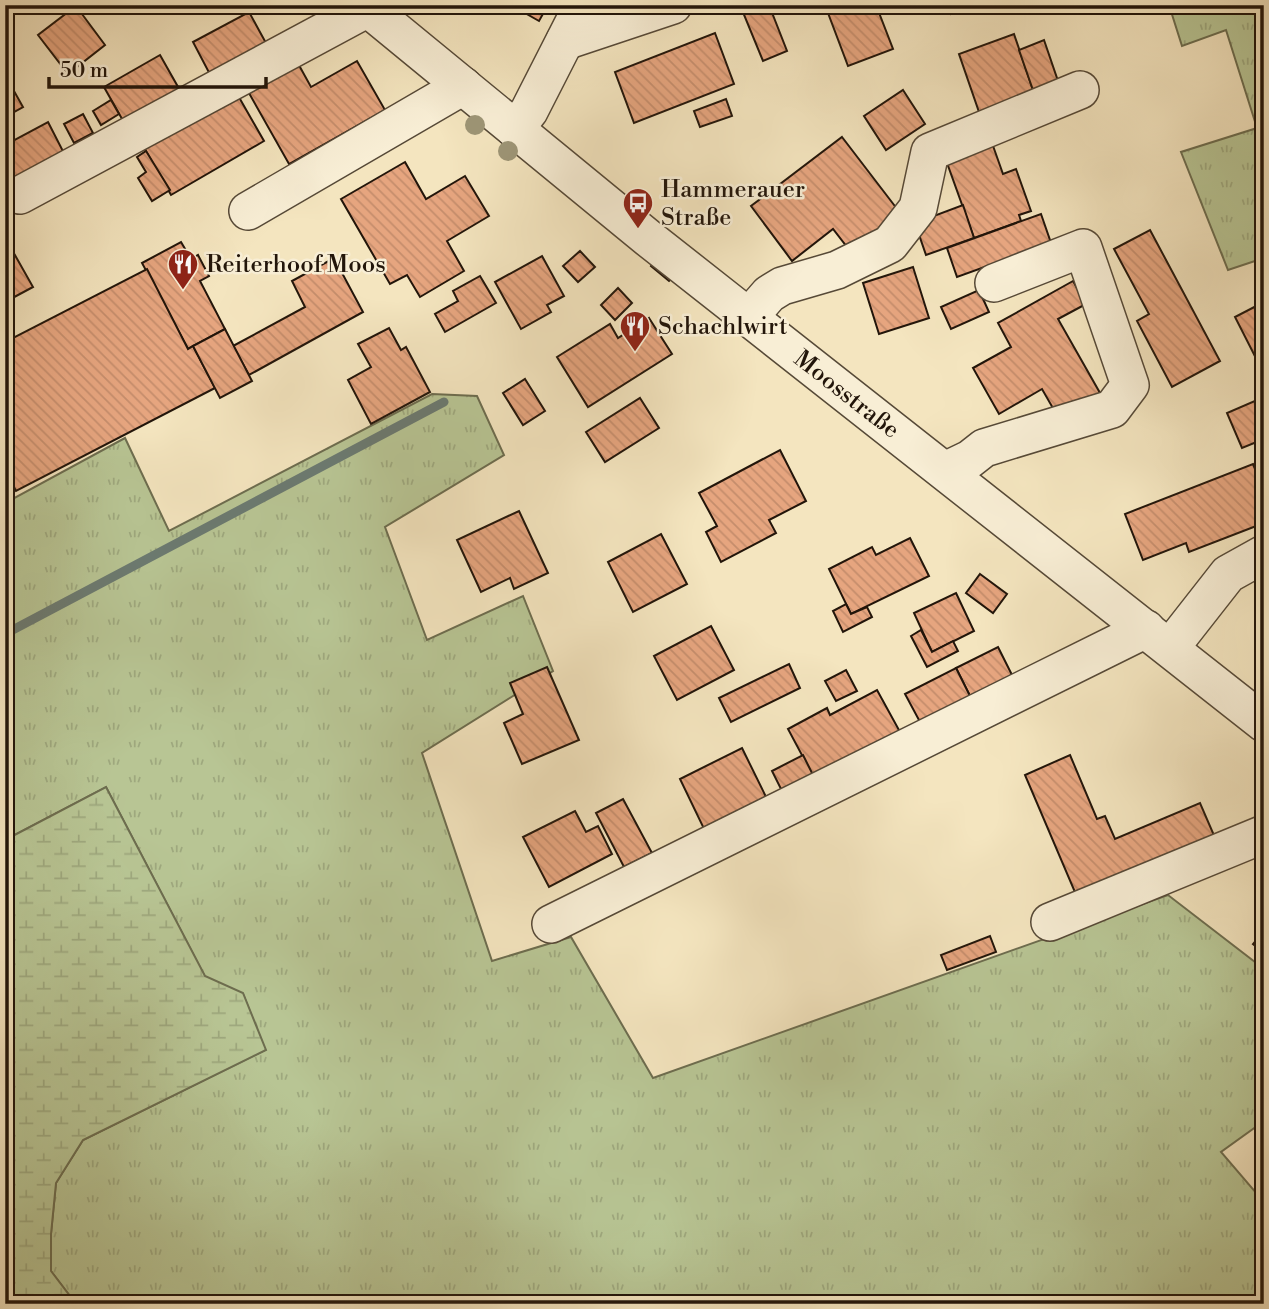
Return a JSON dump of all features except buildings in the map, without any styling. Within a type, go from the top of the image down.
[{"type":"street","points":[[515,129],[529,111],[583,5]]},
{"type":"street","points":[[565,41],[673,5]]},
{"type":"street","points":[[20,195],[366,7]]},
{"type":"street","name":"Moosstraße","points":[[366,7],[648,238],[767,299],[967,459],[1158,639],[1264,723]]},
{"type":"street","points":[[248,211],[463,86]]},
{"type":"street","points":[[767,299],[837,270],[890,244],[918,208],[930,152],[1080,90]]},
{"type":"street","points":[[967,459],[1112,409],[1130,386],[1083,248],[994,283]]},
{"type":"street","points":[[551,924],[1158,639],[1228,574],[1264,554]]},
{"type":"street","points":[[1050,922],[1264,834]]},
{"type":"green space","points":[[1169,5],[1264,5],[1264,258],[1228,270],[1181,152],[1257,128],[1226,30],[1182,46]]},
{"type":"green space","points":[[432,394],[477,396],[504,455],[385,527],[427,640],[523,596],[553,671],[422,753],[492,961],[571,937],[653,1078],[1168,895],[1264,969],[1264,1121],[1221,1152],[1264,1202],[1264,1304],[76,1304],[51,1271],[51,1234],[56,1183],[83,1140],[265,1050],[243,994],[205,977],[106,787],[5,840],[5,503],[125,438],[169,531]]},
{"type":"green space","points":[[106,787],[205,976],[243,993],[266,1050],[83,1140],[56,1183],[51,1234],[51,1271],[76,1304],[5,1304],[5,840]]},
{"type":"waterway","points":[[5,634],[444,402]]},
{"type":"place","name":"Hammerauer Straße","points":[[638,230]]},
{"type":"place","name":"Reiterhoof Moos","points":[[183,291]]},
{"type":"place","name":"Schachlwirt","points":[[635,353]]}]
